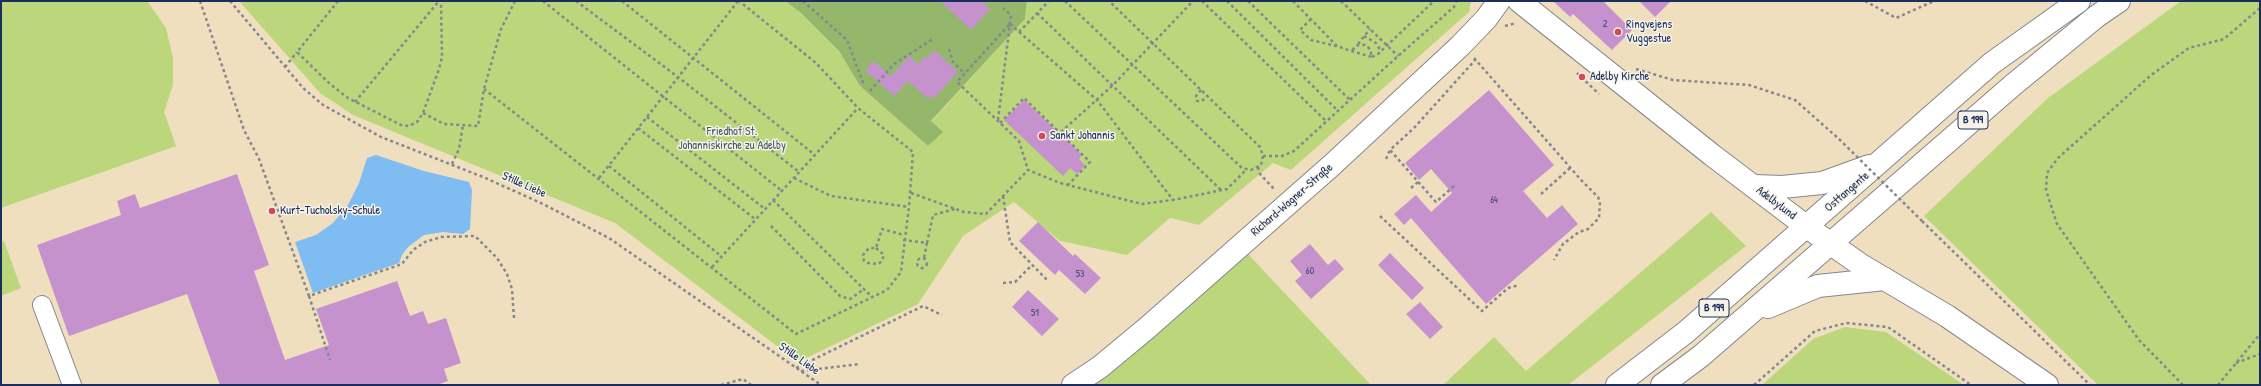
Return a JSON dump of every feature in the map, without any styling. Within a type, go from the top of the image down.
[{"type":"main road","name":"Richard-Wagner-Straße","points":[[1073,385],[1100,367],[1332,165],[1469,52],[1486,19],[1499,1]]},
{"type":"main road","name":"Adelbylund","points":[[1519,1],[1807,227],[1885,279],[1947,316],[2047,385]]},
{"type":"main road","name":"Osttangente","points":[[1617,385],[1686,332],[1992,63],[2079,1]]},
{"type":"main road","name":"B 199","points":[[1662,385],[1701,356],[2013,85],[2119,1]]},
{"type":"main road","points":[[1754,186],[1782,187],[1822,183],[1881,161]]},
{"type":"main road","points":[[1747,316],[1791,296],[1818,286],[1885,279]]},
{"type":"street","points":[[42,305],[72,385]]},
{"type":"path","points":[[200,1],[244,130],[259,159],[309,296],[330,360]]},
{"type":"path","name":"Stille Liebe","points":[[230,1],[303,88],[323,105],[350,122],[381,137],[452,164],[541,203],[609,238],[821,385]]},
{"type":"path","points":[[285,67],[338,1]]},
{"type":"path","points":[[297,52],[330,84],[355,102],[400,125],[409,126],[417,122],[423,113],[442,56],[440,1]]},
{"type":"path","points":[[355,102],[440,1]]},
{"type":"path","points":[[423,113],[444,124],[478,126],[484,89],[501,29],[515,1]]},
{"type":"path","points":[[543,1],[664,95],[782,190]]},
{"type":"path","points":[[576,1],[678,77],[799,172]]},
{"type":"path","points":[[622,1],[815,155]]},
{"type":"path","points":[[484,89],[796,334],[887,290],[901,272],[903,240],[909,207],[912,152],[858,108],[816,62],[738,1],[599,178]]},
{"type":"path","points":[[803,1],[847,40],[864,85]]},
{"type":"path","points":[[1019,32],[1049,1]]},
{"type":"path","points":[[1065,1],[1242,168],[1247,169],[1261,165],[1264,156],[1260,147],[1109,1]]},
{"type":"path","points":[[1061,132],[1113,85],[1193,1]]},
{"type":"path","points":[[1202,1],[1326,121]]},
{"type":"path","points":[[1227,1],[1338,111]]},
{"type":"path","points":[[1248,1],[1350,100]]},
{"type":"path","points":[[1293,1],[1337,46]]},
{"type":"path","points":[[1341,1],[1398,56]]},
{"type":"path","points":[[1311,19],[1300,30],[1311,40],[1337,46],[1372,57],[1381,51],[1434,1]]},
{"type":"path","points":[[1264,156],[1289,155],[1454,7],[1456,1]]},
{"type":"path","points":[[1865,1],[1896,18],[1934,1]]},
{"type":"path","points":[[999,121],[1011,15],[1003,8]]},
{"type":"path","points":[[2183,385],[2140,340],[2057,224],[2046,190],[2047,173],[2058,158],[2150,76],[2189,48],[2224,39],[2260,8]]},
{"type":"path","points":[[1037,13],[1222,190]]},
{"type":"path","points":[[1503,27],[1508,24],[1518,22]]},
{"type":"path","points":[[1010,24],[1097,100],[1173,200]]},
{"type":"path","points":[[1010,24],[957,82],[1019,141],[1028,170]]},
{"type":"path","points":[[1351,51],[1358,45],[1370,29]]},
{"type":"path","points":[[1364,36],[1376,43],[1381,51]]},
{"type":"path","points":[[870,91],[894,64],[933,39]]},
{"type":"path","points":[[1358,45],[1368,47],[1372,57]]},
{"type":"path","points":[[949,50],[953,62],[964,74]]},
{"type":"path","points":[[1386,159],[1390,150],[1414,128],[1469,52],[1570,168],[1598,196],[1600,202],[1599,218],[1588,229],[1579,232],[1563,244],[1554,260]]},
{"type":"path","points":[[1630,68],[1673,80],[1749,86],[1795,100],[1839,139],[2090,385]]},
{"type":"path","points":[[1576,72],[1599,94]]},
{"type":"path","points":[[1201,90],[1196,96],[1197,101],[1202,101],[1207,96]]},
{"type":"path","points":[[999,121],[1024,98],[1061,132],[1090,162],[1068,185]]},
{"type":"path","points":[[712,267],[858,108]]},
{"type":"path","points":[[647,117],[765,209]]},
{"type":"path","points":[[452,164],[459,149],[463,125]]},
{"type":"path","points":[[638,128],[755,219]]},
{"type":"path","points":[[1390,150],[1436,202],[1454,186]]},
{"type":"path","points":[[609,166],[721,256]]},
{"type":"path","points":[[1258,167],[1260,174],[1279,195]]},
{"type":"path","points":[[1541,194],[1570,168]]},
{"type":"path","points":[[1028,170],[1068,185],[1142,204],[1173,200],[1227,189],[1247,169]]},
{"type":"path","points":[[910,193],[964,212],[986,214],[1028,170]]},
{"type":"path","points":[[794,178],[831,196],[909,207]]},
{"type":"path","points":[[1411,188],[1418,182]]},
{"type":"path","points":[[1003,196],[1010,242],[1048,281]]},
{"type":"path","points":[[773,200],[871,297]]},
{"type":"path","points":[[924,258],[918,261],[917,264],[920,268],[927,265],[924,258],[933,215],[955,208]]},
{"type":"path","points":[[1380,216],[1482,311],[1508,288],[1519,285]]},
{"type":"path","points":[[771,226],[840,296],[850,299],[864,289]]},
{"type":"path","points":[[876,248],[882,229],[904,235]]},
{"type":"path","points":[[309,296],[402,264],[413,250],[425,242],[441,237],[475,236],[497,258],[507,274],[512,288],[514,318]]},
{"type":"path","points":[[903,240],[926,243]]},
{"type":"path","points":[[869,248],[876,248],[884,255],[882,261],[878,264],[868,263],[864,260],[865,251],[869,248]]},
{"type":"path","points":[[1003,283],[1015,282],[1032,265]]},
{"type":"path","points":[[796,368],[923,306],[942,315]]},
{"type":"path","points":[[1754,385],[1815,331],[1846,323],[1888,327],[1971,385]]},
{"type":"path","points":[[2218,385],[2260,334]]},
{"type":"path","points":[[2236,364],[2260,354]]},
{"type":"path","points":[[800,371],[860,364]]},
{"type":"path","points":[[721,385],[743,379],[751,385]]},
{"type":"green space","points":[[1,1],[148,2],[166,28],[173,58],[173,85],[164,112],[176,146],[1,208]]},
{"type":"green space","name":"Friedhof St. Johanniskirche zu Adelby","points":[[239,1],[785,1],[801,13],[839,51],[860,86],[928,146],[942,132],[931,122],[1025,19],[1027,1],[1471,1],[1469,12],[1291,170],[1273,163],[1199,225],[1170,218],[1127,255],[1060,241],[1014,202],[963,236],[918,304],[798,362],[615,223],[353,115],[320,93]]},
{"type":"green space","points":[[785,1],[1027,1],[1025,19],[931,121],[943,132],[928,146],[860,86],[839,51],[801,13]]},
{"type":"green space","points":[[2181,1],[2260,1],[2260,385],[2098,385],[1924,216],[2048,98]]},
{"type":"green space","points":[[1711,212],[1746,246],[1568,385],[1443,385],[1494,337],[1526,371]]},
{"type":"green space","points":[[4,241],[21,288],[1,296],[1,242]]},
{"type":"green space","points":[[1247,253],[1371,385],[1089,385],[1127,360]]},
{"type":"green space","points":[[1845,327],[1886,332],[1964,385],[1762,385],[1813,339]]},
{"type":"water","points":[[376,155],[424,171],[469,182],[472,190],[470,229],[463,234],[443,232],[424,235],[408,247],[402,255],[399,263],[313,293],[295,242],[316,235],[333,223],[348,205],[359,183],[367,158]]},
{"type":"building","points":[[940,1],[981,1],[990,9],[971,30]]},
{"type":"building","points":[[1553,1],[1603,1],[1632,30],[1612,50],[1573,14],[1570,17]]},
{"type":"building","points":[[1639,1],[1671,1],[1655,17]]},
{"type":"building","points":[[934,50],[958,72],[933,99],[929,95],[927,98],[908,81],[894,96],[865,70],[874,61],[891,76],[909,56],[918,64],[925,56],[927,59]]},
{"type":"building","points":[[1489,90],[1554,165],[1523,191],[1547,218],[1562,205],[1578,224],[1486,304],[1411,218],[1404,225],[1394,214],[1416,195],[1431,212],[1452,193],[1431,169],[1419,180],[1405,163]]},
{"type":"building","name":"Sankt Johannis","points":[[1024,100],[1082,155],[1079,159],[1085,165],[1077,174],[1070,168],[1063,176],[1004,120]]},
{"type":"building","points":[[237,174],[269,265],[254,271],[285,360],[329,345],[316,309],[397,281],[410,316],[423,311],[428,324],[446,318],[461,363],[444,369],[448,381],[437,385],[220,385],[187,294],[69,336],[37,245],[121,215],[117,201],[135,194],[140,208]]},
{"type":"building","points":[[1038,222],[1073,256],[1075,254],[1101,278],[1085,294],[1059,270],[1055,275],[1019,241]]},
{"type":"building","points":[[1310,244],[1328,265],[1335,259],[1344,269],[1311,299],[1295,281],[1302,275],[1290,261]]},
{"type":"building","points":[[1390,253],[1424,288],[1412,300],[1378,265]]},
{"type":"building","points":[[1028,290],[1059,319],[1042,336],[1012,307]]},
{"type":"building","points":[[1420,302],[1443,327],[1430,339],[1406,314]]},
{"type":"place","name":"Ringvejens Vuggestue","points":[[1618,32]]},
{"type":"place","name":"Adelby Kirche","points":[[1582,77]]},
{"type":"place","name":"Sankt Johannis","points":[[1042,136]]},
{"type":"place","name":"Kurt-Tucholsky-Schule","points":[[272,211]]}]
